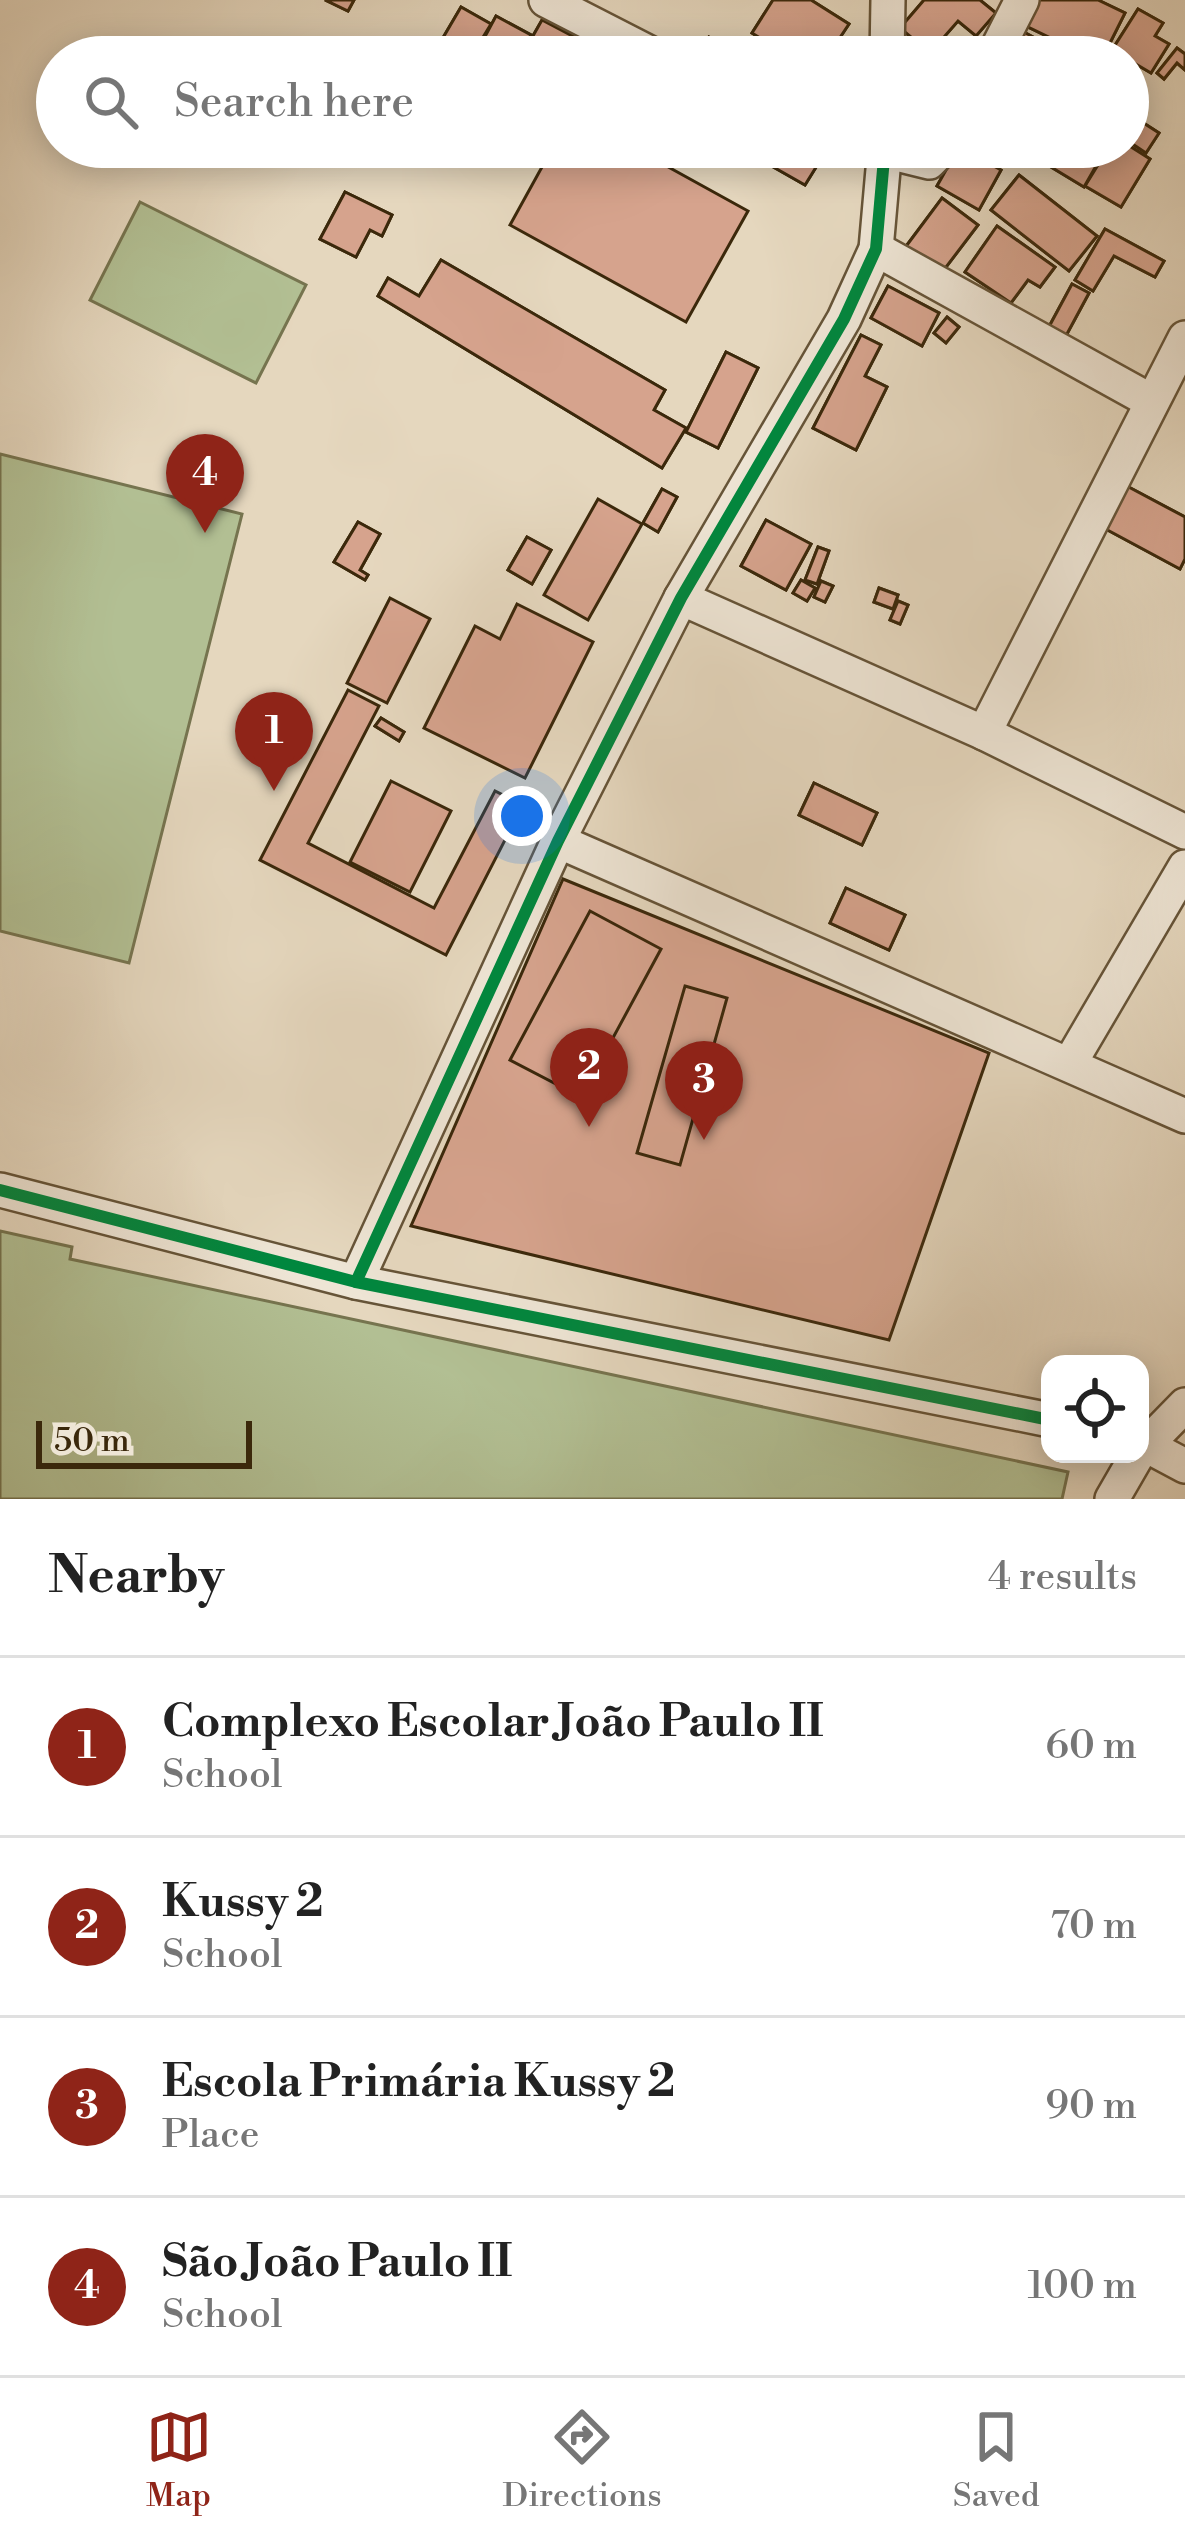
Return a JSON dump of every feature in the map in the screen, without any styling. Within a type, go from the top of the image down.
[{"type":"street","points":[[887,36],[888,0]]},
{"type":"street","points":[[1004,36],[1022,0]]},
{"type":"street","points":[[562,5],[619,36]]},
{"type":"street","points":[[356,1282],[558,841],[681,598],[844,320],[876,249],[878,168]]},
{"type":"street","points":[[876,249],[1149,400]]},
{"type":"street","points":[[983,733],[1149,400],[1185,338]]},
{"type":"street","points":[[681,598],[983,733],[1185,832]]},
{"type":"street","points":[[558,841],[1185,1116]]},
{"type":"street","points":[[1070,1063],[1185,867]]},
{"type":"street","points":[[0,1190],[356,1282],[1041,1418]]},
{"type":"street","points":[[1149,1439],[1185,1405]]},
{"type":"street","points":[[1149,1450],[1185,1466]]},
{"type":"street","points":[[1112,1499],[1132,1463]]},
{"type":"green space","points":[[140,202],[306,285],[256,383],[90,300]]},
{"type":"green space","points":[[0,454],[242,514],[129,963],[0,931]]},
{"type":"green space","points":[[0,1231],[72,1247],[70,1259],[1068,1472],[1062,1499],[0,1499]]},
{"type":"building","points":[[325,0],[354,0],[348,11]]},
{"type":"building","points":[[325,0],[354,0],[348,11]]},
{"type":"building","points":[[773,0],[811,0],[849,24],[841,36],[752,33]]},
{"type":"building","points":[[773,0],[811,0],[849,24],[841,36],[752,33]]},
{"type":"building","points":[[924,0],[980,0],[996,13],[976,36],[958,21],[945,36],[910,36],[900,28]]},
{"type":"building","points":[[924,0],[980,0],[996,13],[976,36],[958,21],[945,36],[910,36],[900,28]]},
{"type":"building","points":[[1039,0],[1098,0],[1125,13],[1114,36],[1047,36],[1026,26]]},
{"type":"building","points":[[1039,0],[1098,0],[1125,13],[1114,36],[1047,36],[1026,26]]},
{"type":"building","points":[[461,7],[491,24],[484,36],[444,36]]},
{"type":"building","points":[[461,7],[491,24],[484,36],[444,36]]},
{"type":"building","points":[[1138,9],[1163,23],[1155,36],[1169,44],[1151,73],[1149,36],[1121,36]]},
{"type":"building","points":[[1138,9],[1163,23],[1155,36],[1169,44],[1151,73],[1149,36],[1121,36]]},
{"type":"building","points":[[496,16],[531,35],[530,36],[485,36]]},
{"type":"building","points":[[496,16],[531,35],[530,36],[485,36]]},
{"type":"building","points":[[542,20],[572,36],[533,36]]},
{"type":"building","points":[[542,20],[572,36],[533,36]]},
{"type":"building","points":[[1177,48],[1185,54],[1185,70],[1177,63],[1164,79],[1157,73]]},
{"type":"building","points":[[1177,48],[1185,54],[1185,70],[1177,63],[1164,79],[1157,73]]},
{"type":"building","points":[[1149,127],[1159,133],[1149,148]]},
{"type":"building","points":[[1149,127],[1159,133],[1149,148]]},
{"type":"building","points":[[541,168],[670,168],[748,211],[686,322],[510,225]]},
{"type":"building","points":[[775,168],[816,168],[805,185]]},
{"type":"building","points":[[775,168],[816,168],[805,185]]},
{"type":"building","points":[[947,168],[1001,170],[979,210],[937,186]]},
{"type":"building","points":[[947,168],[1001,170],[979,210],[937,186]]},
{"type":"building","points":[[1053,168],[1095,168],[1084,187]]},
{"type":"building","points":[[1053,168],[1095,168],[1084,187]]},
{"type":"building","points":[[1096,168],[1145,168],[1121,207],[1085,186]]},
{"type":"building","points":[[1096,168],[1145,168],[1121,207],[1085,186]]},
{"type":"building","points":[[1019,175],[1097,236],[1069,271],[991,210]]},
{"type":"building","points":[[1019,175],[1097,236],[1069,271],[991,210]]},
{"type":"building","points":[[345,192],[392,215],[382,236],[370,230],[356,257],[320,239]]},
{"type":"building","points":[[345,192],[392,215],[382,236],[370,230],[356,257],[320,239]]},
{"type":"building","points":[[942,198],[978,225],[937,279],[901,253]]},
{"type":"building","points":[[942,198],[978,225],[937,279],[901,253]]},
{"type":"building","points":[[997,226],[1055,267],[1040,287],[1028,280],[1011,303],[965,272]]},
{"type":"building","points":[[997,226],[1055,267],[1040,287],[1028,280],[1011,303],[965,272]]},
{"type":"building","points":[[1105,229],[1164,261],[1155,277],[1114,256],[1093,291],[1075,280]]},
{"type":"building","points":[[1105,229],[1164,261],[1155,277],[1114,256],[1093,291],[1075,280]]},
{"type":"building","points":[[441,260],[665,390],[654,410],[686,428],[662,468],[378,296],[388,278],[419,296]]},
{"type":"building","points":[[441,260],[665,390],[654,410],[686,428],[662,468],[378,296],[388,278],[419,296]]},
{"type":"building","points":[[1072,284],[1089,293],[1061,345],[1044,336]]},
{"type":"building","points":[[1072,284],[1089,293],[1061,345],[1044,336]]},
{"type":"building","points":[[888,286],[939,313],[922,346],[871,318]]},
{"type":"building","points":[[888,286],[939,313],[922,346],[871,318]]},
{"type":"building","points":[[947,317],[959,327],[946,343],[934,333]]},
{"type":"building","points":[[947,317],[959,327],[946,343],[934,333]]},
{"type":"building","points":[[861,335],[881,345],[865,376],[887,387],[856,450],[813,428]]},
{"type":"building","points":[[861,335],[881,345],[865,376],[887,387],[856,450],[813,428]]},
{"type":"building","points":[[726,352],[758,368],[718,448],[686,432]]},
{"type":"building","points":[[726,352],[758,368],[718,448],[686,432]]},
{"type":"building","points":[[1123,484],[1185,517],[1185,559],[1180,569],[1100,526]]},
{"type":"building","points":[[1123,484],[1185,517],[1185,559],[1180,569],[1100,526]]},
{"type":"building","points":[[662,489],[677,497],[658,532],[643,523]]},
{"type":"building","points":[[662,489],[677,497],[658,532],[643,523]]},
{"type":"building","points":[[598,499],[642,524],[588,620],[544,595]]},
{"type":"building","points":[[766,520],[811,544],[786,590],[741,566]]},
{"type":"building","points":[[766,520],[811,544],[786,590],[741,566]]},
{"type":"building","points":[[358,522],[380,534],[360,570],[368,575],[365,580],[334,562]]},
{"type":"building","points":[[358,522],[380,534],[360,570],[368,575],[365,580],[334,562]]},
{"type":"building","points":[[527,537],[551,550],[532,584],[508,570]]},
{"type":"building","points":[[527,537],[551,550],[532,584],[508,570]]},
{"type":"building","points":[[818,547],[829,551],[817,584],[805,580]]},
{"type":"building","points":[[818,547],[829,551],[817,584],[805,580]]},
{"type":"building","points":[[801,580],[815,588],[807,601],[793,593]]},
{"type":"building","points":[[801,580],[815,588],[807,601],[793,593]]},
{"type":"building","points":[[821,581],[833,586],[825,602],[814,597]]},
{"type":"building","points":[[821,581],[833,586],[825,602],[814,597]]},
{"type":"building","points":[[879,588],[898,595],[893,609],[874,602]]},
{"type":"building","points":[[879,588],[898,595],[893,609],[874,602]]},
{"type":"building","points":[[390,598],[430,619],[387,703],[347,683]]},
{"type":"building","points":[[898,601],[908,605],[900,624],[890,620]]},
{"type":"building","points":[[898,601],[908,605],[900,624],[890,620]]},
{"type":"building","points":[[517,604],[593,642],[525,778],[424,728],[475,626],[500,639]]},
{"type":"building","points":[[348,690],[379,706],[308,843],[434,908],[495,791],[523,805],[446,955],[260,860]]},
{"type":"building","points":[[381,718],[404,732],[399,741],[375,726]]},
{"type":"building","points":[[381,718],[404,732],[399,741],[375,726]]},
{"type":"building","points":[[391,781],[451,811],[410,892],[350,862]]},
{"type":"building","points":[[814,783],[877,813],[862,845],[799,815]]},
{"type":"building","points":[[814,783],[877,813],[862,845],[799,815]]},
{"type":"building","points":[[563,879],[989,1053],[889,1340],[411,1226]]},
{"type":"building","points":[[846,888],[905,915],[889,950],[830,923]]},
{"type":"building","points":[[846,888],[905,915],[889,950],[830,923]]},
{"type":"building","points":[[590,911],[661,949],[581,1097],[510,1060]]},
{"type":"building","points":[[685,986],[727,998],[680,1165],[637,1153]]},
{"type":"cycle path","points":[[356,1282],[558,841],[681,598],[844,319],[876,249],[883,168]]},
{"type":"cycle path","points":[[0,1190],[356,1282],[1041,1418]]},
{"type":"place","name":"São João Paulo II","points":[[205,533]]},
{"type":"place","name":"Complexo Escolar João Paulo II","points":[[274,791]]},
{"type":"place","name":"Kussy 2","points":[[589,1127]]},
{"type":"place","name":"Escola Primária Kussy 2","points":[[704,1140]]}]
